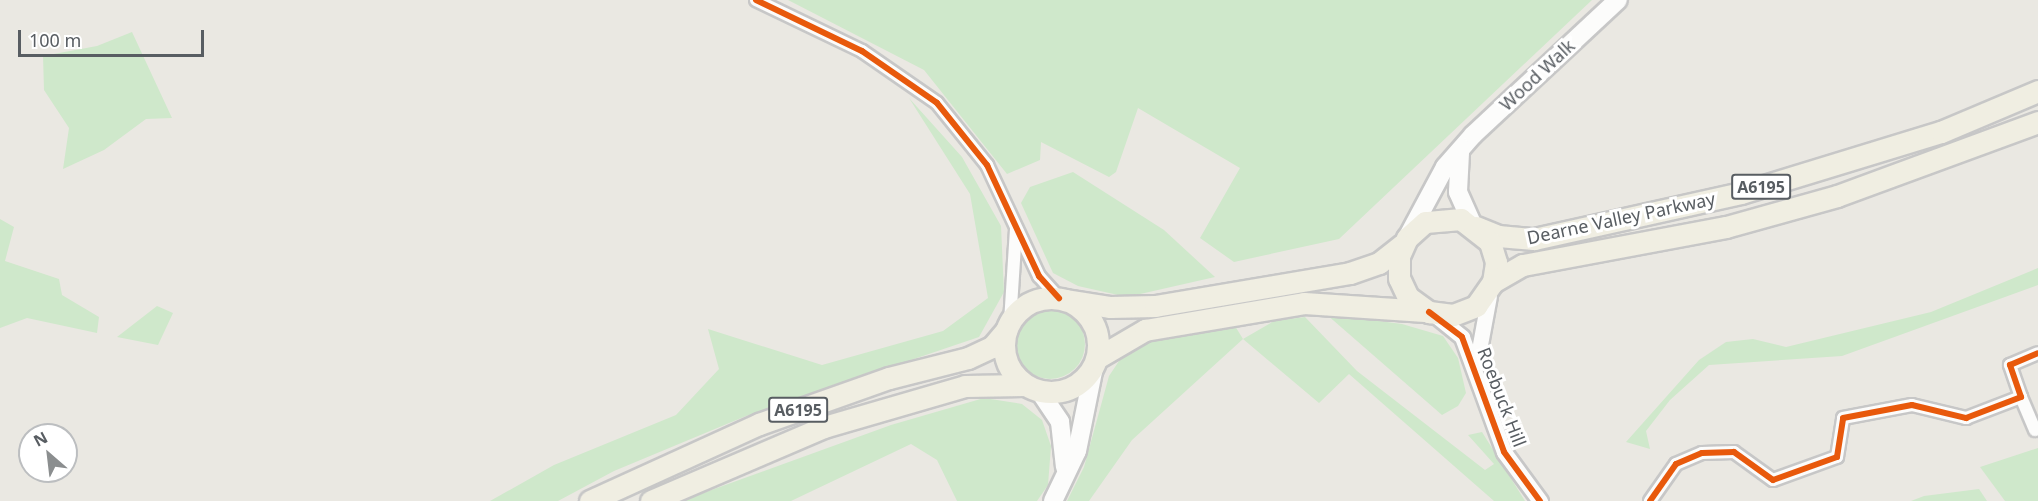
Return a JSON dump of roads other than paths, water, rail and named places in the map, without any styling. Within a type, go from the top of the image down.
[{"type":"highway","name":"Dearne Valley Parkway","points":[[1474,225],[1498,236],[1534,239],[1742,193],[1941,132],[2038,91]]},
{"type":"highway","name":"Dearne Valley Parkway","points":[[1492,285],[1533,262],[1726,227],[1836,195],[2038,122]]},
{"type":"highway","name":"A6195","points":[[590,501],[759,424],[889,378],[968,358],[992,346],[1026,305],[1062,299],[1110,308],[1155,306],[1350,273],[1379,263],[1437,218],[1474,225]]},
{"type":"highway","points":[[1474,225],[1494,252],[1492,285]]},
{"type":"highway","points":[[1404,242],[1397,267],[1402,288],[1427,312]]},
{"type":"highway","name":"A6195","points":[[651,501],[824,427],[965,386],[1033,388],[1077,385],[1095,362],[1145,330],[1304,303],[1427,312],[1465,312],[1492,285]]},
{"type":"highway","points":[[1062,299],[1079,306],[1096,329],[1095,362]]},
{"type":"highway","points":[[1008,325],[1006,360],[1033,388]]},
{"type":"main road","name":"Wood Walk","points":[[1404,242],[1445,167],[1460,153],[1473,135],[1618,0]]},
{"type":"main road","points":[[1460,153],[1458,192],[1474,225]]},
{"type":"main road","points":[[1053,501],[1077,451],[1095,362]]},
{"type":"main road","points":[[1033,388],[1063,432],[1063,484]]},
{"type":"street","points":[[756,0],[862,51],[937,103],[987,165],[1040,276],[1062,299]]},
{"type":"street","points":[[1008,325],[1016,228]]},
{"type":"street","name":"Roebuck Hill","points":[[1476,372],[1480,321],[1492,285]]},
{"type":"street","name":"Roebuck Hill","points":[[1427,312],[1457,330],[1476,372],[1504,452],[1540,501]]},
{"type":"street","points":[[2035,430],[2010,365],[2038,353]]},
{"type":"street","points":[[1650,501],[1676,464],[1702,453],[1734,452],[1773,480],[1837,457],[1843,418],[1912,405],[1966,418],[2021,397]]}]
